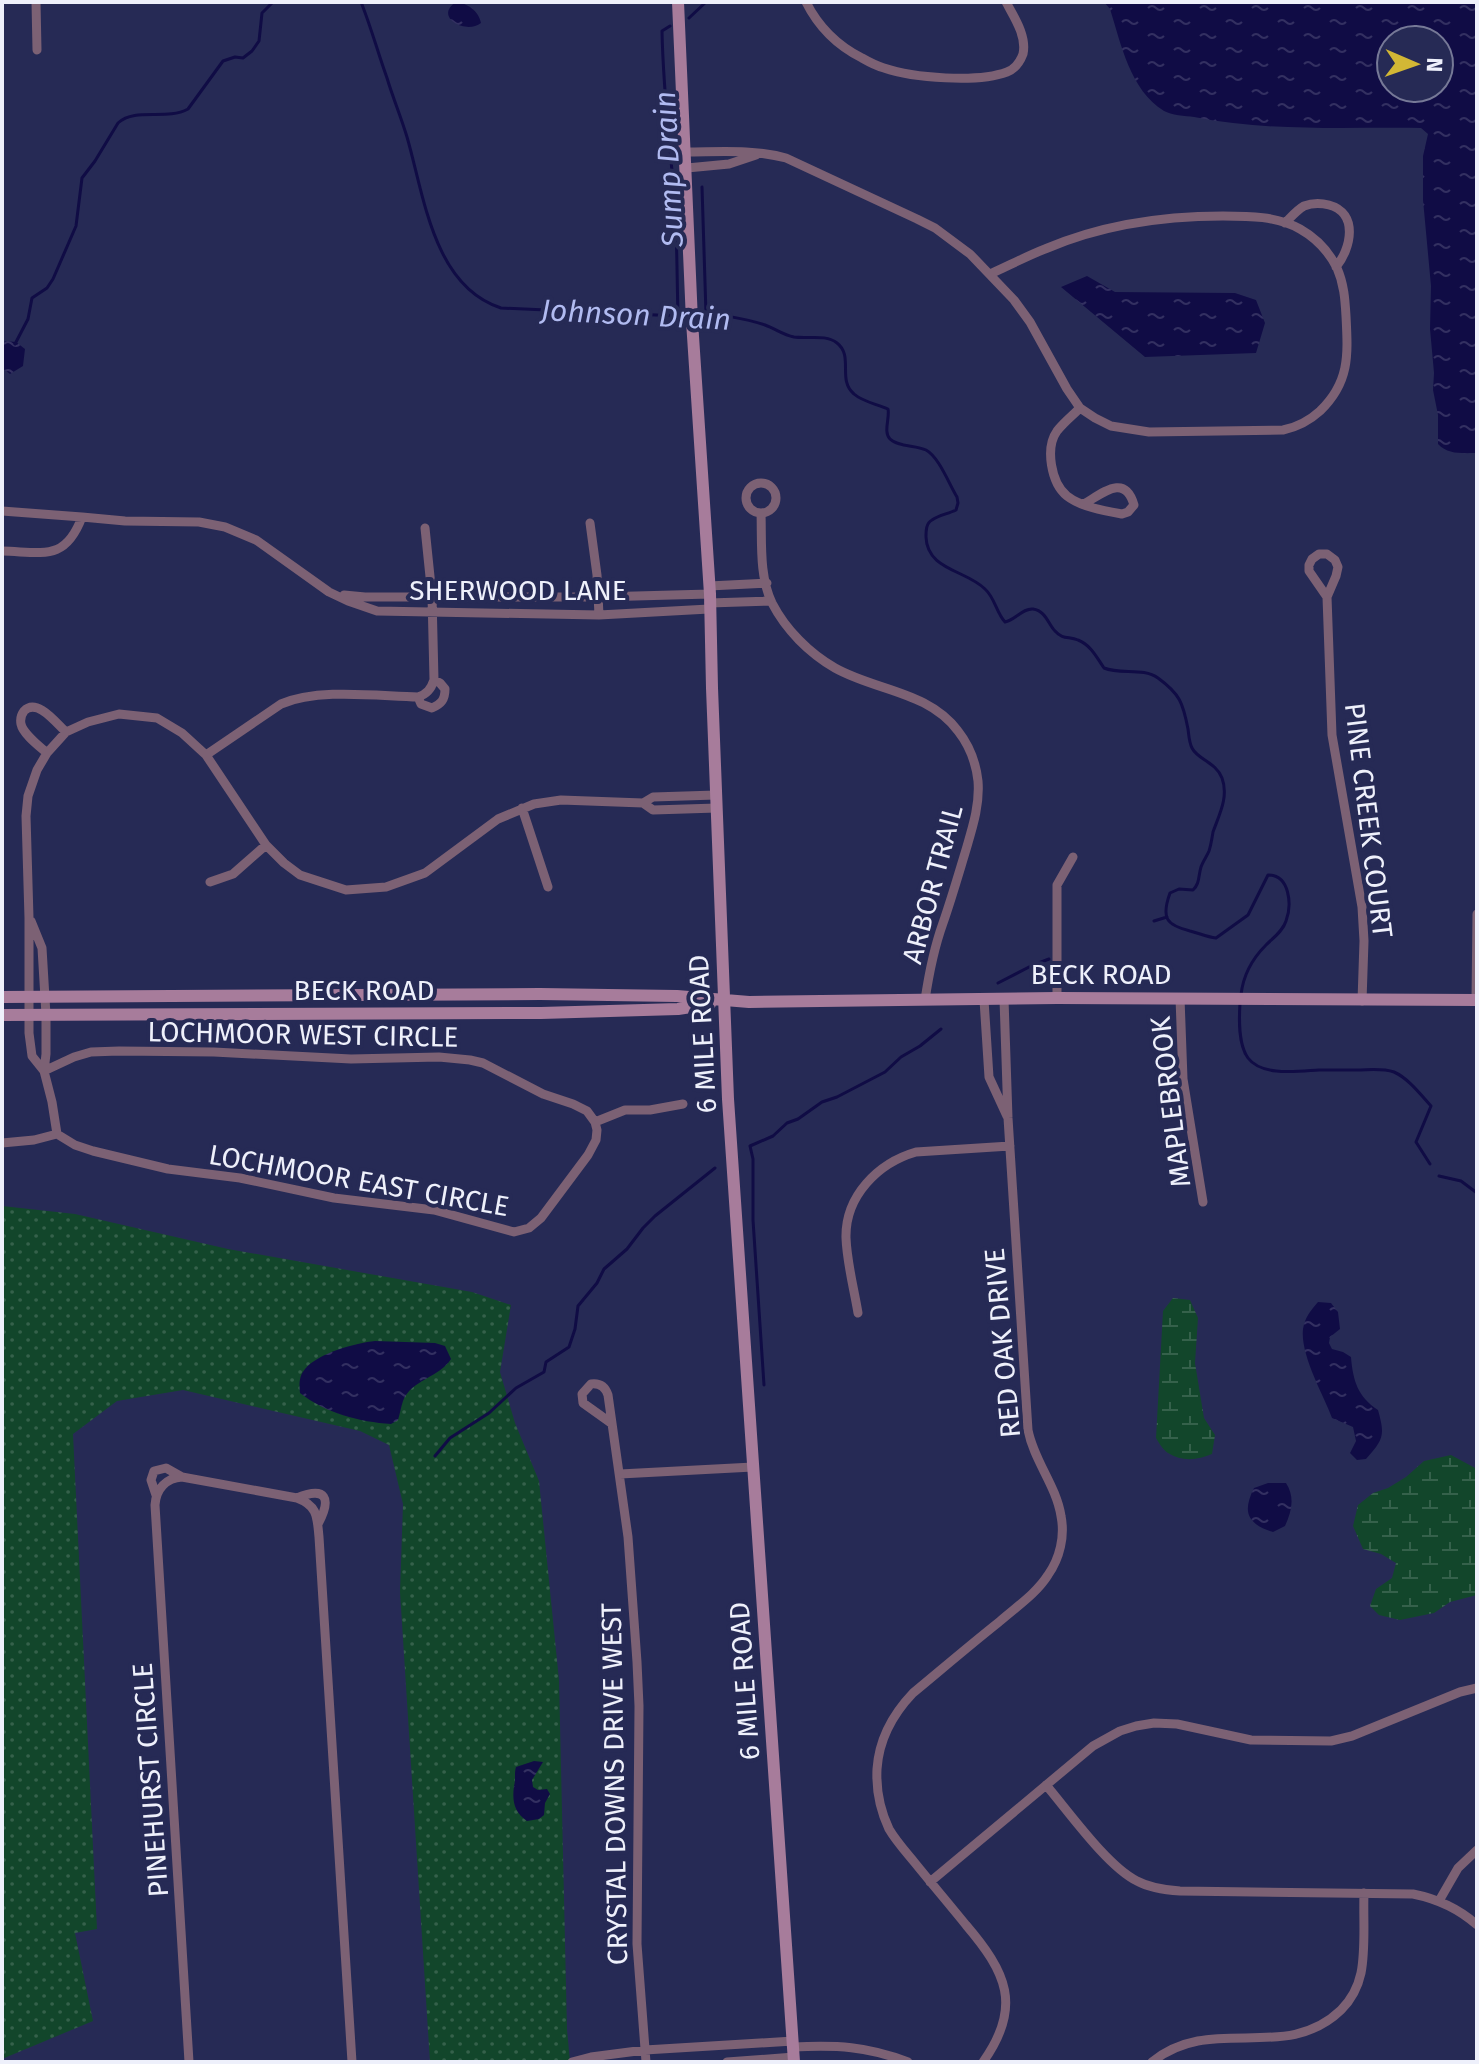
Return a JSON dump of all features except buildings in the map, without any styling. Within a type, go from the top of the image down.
[{"type":"main road","name":"6 MILE ROAD","points":[[678,2],[709,598],[728,1099],[794,2052]]},
{"type":"main road","name":"BECK ROAD","points":[[2,997],[540,994],[677,996],[725,1001],[1057,998],[1476,1000]]},
{"type":"main road","name":"BECK ROAD","points":[[2,1015],[541,1013],[678,1009],[725,1001]]},
{"type":"street","points":[[36,2],[37,50]]},
{"type":"street","points":[[806,2],[812,15],[833,39],[860,57],[884,68],[949,78],[1006,72],[1021,58],[1024,46],[1021,33],[1006,2]]},
{"type":"street","points":[[686,152],[730,151],[786,158],[935,228],[970,254],[1014,300],[1080,408],[1111,426],[1149,432],[1283,430],[1297,427],[1328,403],[1345,371],[1344,287],[1336,267],[1330,255],[1315,240],[1298,228],[1274,219],[1247,216],[1181,217],[1129,224],[1046,248],[990,274]]},
{"type":"street","points":[[687,168],[729,164],[760,154]]},
{"type":"street","points":[[1285,223],[1306,205],[1318,203],[1333,206],[1344,215],[1350,231],[1348,245],[1345,257],[1336,267]]},
{"type":"street","points":[[1080,408],[1058,430],[1051,447],[1052,470],[1063,494],[1084,504],[1122,514],[1134,505],[1131,493],[1125,488],[1114,488],[1084,504]]},
{"type":"street","name":"SHERWOOD LANE","points":[[2,511],[125,521],[199,522],[225,527],[256,540],[329,592],[377,611],[599,615],[709,598]]},
{"type":"street","name":"ARBOR TRAIL","points":[[761,513],[763,566],[771,601],[796,637],[825,662],[852,676],[931,706],[953,725],[970,749],[978,777],[978,803],[949,909],[931,961],[925,1000]]},
{"type":"street","points":[[2,551],[53,552],[67,545],[82,517]]},
{"type":"street","points":[[590,523],[599,615]]},
{"type":"street","points":[[206,755],[281,704],[295,698],[425,695],[434,680],[432,596],[425,528]]},
{"type":"street","points":[[709,598],[767,583]]},
{"type":"street","name":"SHERWOOD LANE","points":[[329,592],[365,597],[709,598]]},
{"type":"street","name":"PINE CREEK COURT","points":[[1327,597],[1332,735],[1362,907],[1362,1001]]},
{"type":"street","points":[[709,598],[771,601]]},
{"type":"street","points":[[418,697],[421,704],[432,708],[439,705],[445,697],[445,689],[434,680]]},
{"type":"street","points":[[47,753],[21,726],[20,718],[25,710],[39,707],[66,732]]},
{"type":"street","points":[[44,1071],[32,1056],[29,1033],[28,796],[47,753],[66,732],[88,722],[119,714],[157,718],[182,733],[206,755],[266,845],[284,863],[300,875],[346,890],[377,889],[425,873],[498,819],[534,804],[561,800],[643,803],[653,810],[716,801]]},
{"type":"street","points":[[522,808],[548,887]]},
{"type":"street","points":[[210,882],[233,874],[266,845]]},
{"type":"street","points":[[1057,998],[1057,885],[1073,857]]},
{"type":"street","points":[[1476,1000],[1477,914]]},
{"type":"street","points":[[2,1143],[57,1134],[44,1071],[46,1015],[42,948],[29,918]]},
{"type":"street","name":"MAPLEBROOK","points":[[1180,998],[1183,1079],[1203,1202]]},
{"type":"street","name":"RED OAK DRIVE","points":[[983,2062],[998,2039],[1005,2017],[1001,1975],[985,1947],[895,1839],[882,1811],[877,1772],[885,1734],[896,1713],[913,1693],[1040,1586],[1056,1562],[1062,1537],[1058,1503],[1035,1455],[1028,1430],[1008,1118],[1004,999]]},
{"type":"street","name":"RED OAK DRIVE","points":[[984,1000],[989,1077],[1008,1118]]},
{"type":"street","name":"LOCHMOOR WEST CIRCLE","points":[[44,1071],[91,1052],[119,1051],[351,1059],[439,1057],[483,1063],[543,1094],[587,1111],[595,1122]]},
{"type":"street","points":[[595,1122],[625,1110],[650,1110],[683,1104]]},
{"type":"street","name":"LOCHMOOR EAST CIRCLE","points":[[57,1134],[93,1151],[168,1169],[240,1178],[334,1198],[434,1210],[514,1232],[529,1228],[541,1218],[588,1155],[596,1140],[595,1122]]},
{"type":"street","points":[[858,1313],[846,1239],[852,1207],[874,1174],[893,1161],[916,1152],[1010,1146]]},
{"type":"street","name":"CRYSTAL DOWNS DRIVE WEST","points":[[611,1423],[628,1537],[637,1662],[637,1944],[646,2062]]},
{"type":"street","points":[[620,1474],[753,1467]]},
{"type":"street","name":"PINEHURST CIRCLE","points":[[189,2062],[156,1495],[151,1480],[154,1471],[166,1468],[182,1477],[297,1498],[312,1492],[325,1500],[325,1509],[318,1524],[352,2062]]},
{"type":"street","points":[[156,1495],[166,1482],[182,1477]]},
{"type":"street","points":[[297,1498],[312,1507],[318,1524]]},
{"type":"street","points":[[930,1882],[1101,1740],[1120,1731],[1154,1723],[1177,1724],[1251,1740],[1331,1741],[1352,1736],[1477,1688]]},
{"type":"street","points":[[1046,1785],[1112,1863],[1145,1885],[1180,1891],[1413,1894],[1439,1901],[1477,1925]]},
{"type":"street","points":[[1439,1901],[1458,1868],[1477,1850]]},
{"type":"street","points":[[1152,2062],[1178,2046],[1200,2040],[1277,2040],[1299,2036],[1334,2017],[1350,1998],[1360,1978],[1364,1893]]},
{"type":"street","points":[[727,2062],[842,2046],[880,2051],[908,2062]]},
{"type":"street","points":[[572,2062],[645,2050],[794,2052]]},
{"type":"green space","points":[[2,1206],[75,1214],[228,1249],[472,1292],[511,1305],[500,1372],[515,1423],[539,1481],[559,1680],[570,2062],[430,2062],[400,1592],[403,1504],[389,1445],[360,1431],[183,1390],[117,1401],[73,1434],[97,1929],[75,1933],[93,2021],[2,2059]]},
{"type":"green space","points":[[1173,1298],[1190,1300],[1198,1318],[1195,1363],[1204,1418],[1215,1435],[1212,1454],[1196,1459],[1173,1456],[1164,1450],[1156,1438],[1163,1311]]},
{"type":"green space","points":[[1451,1455],[1477,1469],[1477,1595],[1450,1602],[1434,1613],[1400,1620],[1379,1615],[1370,1606],[1376,1589],[1392,1578],[1396,1563],[1381,1554],[1363,1549],[1353,1526],[1358,1505],[1373,1493],[1406,1477],[1424,1461]]},
{"type":"water","points":[[456,2],[472,8],[481,23],[468,27],[454,23],[448,13]]},
{"type":"water","points":[[1104,2],[1477,2],[1477,453],[1451,452],[1438,444],[1430,329],[1431,286],[1423,200],[1423,156],[1428,134],[1421,128],[1250,125],[1178,115],[1152,102],[1135,79],[1110,9]]},
{"type":"water","points":[[1087,276],[1115,292],[1235,293],[1256,300],[1265,323],[1256,353],[1145,357],[1061,287]]},
{"type":"water","points":[[5,341],[16,342],[25,349],[23,366],[10,374],[2,368],[2,346]]},
{"type":"water","points":[[1318,1302],[1331,1303],[1338,1312],[1340,1329],[1330,1337],[1329,1343],[1332,1349],[1351,1357],[1358,1388],[1378,1410],[1381,1436],[1366,1459],[1357,1460],[1350,1453],[1356,1441],[1353,1427],[1332,1418],[1308,1362],[1303,1329]]},
{"type":"water","points":[[375,1341],[435,1343],[445,1346],[451,1359],[412,1388],[403,1401],[398,1420],[391,1424],[343,1415],[320,1406],[300,1393],[302,1374],[311,1363],[338,1350]]},
{"type":"water","points":[[1268,1483],[1286,1483],[1291,1499],[1285,1526],[1273,1532],[1252,1521],[1248,1510],[1254,1488]]},
{"type":"water","points":[[534,1761],[543,1762],[532,1780],[533,1787],[547,1789],[550,1794],[544,1815],[527,1821],[515,1806],[515,1772],[516,1767]]},
{"type":"waterway","points":[[15,344],[28,319],[32,298],[47,288],[53,279],[76,226],[82,178],[118,123],[133,116],[170,114],[188,109],[223,61],[243,58],[252,51],[259,41],[262,13],[273,2]]},
{"type":"waterway","name":"Johnson Drain","points":[[361,2],[405,130],[426,211],[446,260],[460,280],[478,297],[501,308],[690,314]]},
{"type":"waterway","name":"Sump Drain","points":[[689,18],[706,2]]},
{"type":"waterway","name":"Sump Drain","points":[[670,26],[662,31],[675,204],[678,316]]},
{"type":"waterway","points":[[702,187],[706,314]]},
{"type":"waterway","name":"Johnson Drain","points":[[697,314],[741,319],[790,336],[822,338],[837,343],[844,354],[849,388],[862,399],[888,409],[887,433],[890,439],[931,453],[957,497],[956,510],[935,518],[927,525],[928,548],[933,556],[985,589],[1005,622],[1026,610],[1037,610],[1058,634],[1087,645],[1104,668],[1152,675],[1176,694],[1184,712],[1192,748],[1219,773],[1224,792],[1210,849],[1197,885],[1193,890],[1179,889],[1170,893],[1166,909],[1168,919],[1182,929],[1216,938],[1248,915],[1268,875],[1281,880],[1288,892],[1285,925],[1252,962],[1241,995]]},
{"type":"waterway","points":[[1154,921],[1167,917]]},
{"type":"waterway","points":[[998,983],[1049,959]]},
{"type":"waterway","name":"Johnson Drain","points":[[1240,1003],[1242,1046],[1248,1058],[1262,1068],[1292,1072],[1380,1070],[1394,1072],[1404,1078],[1431,1106],[1416,1142],[1430,1164]]},
{"type":"waterway","points":[[764,1385],[750,1146],[773,1136],[787,1123],[822,1102],[885,1072],[941,1029]]},
{"type":"waterway","points":[[435,1456],[450,1438],[489,1413],[516,1388],[544,1372],[546,1362],[569,1347],[578,1306],[604,1269],[627,1249],[655,1216],[715,1168]]},
{"type":"waterway","name":"Johnson Drain","points":[[1439,1176],[1461,1181],[1477,1193]]}]
